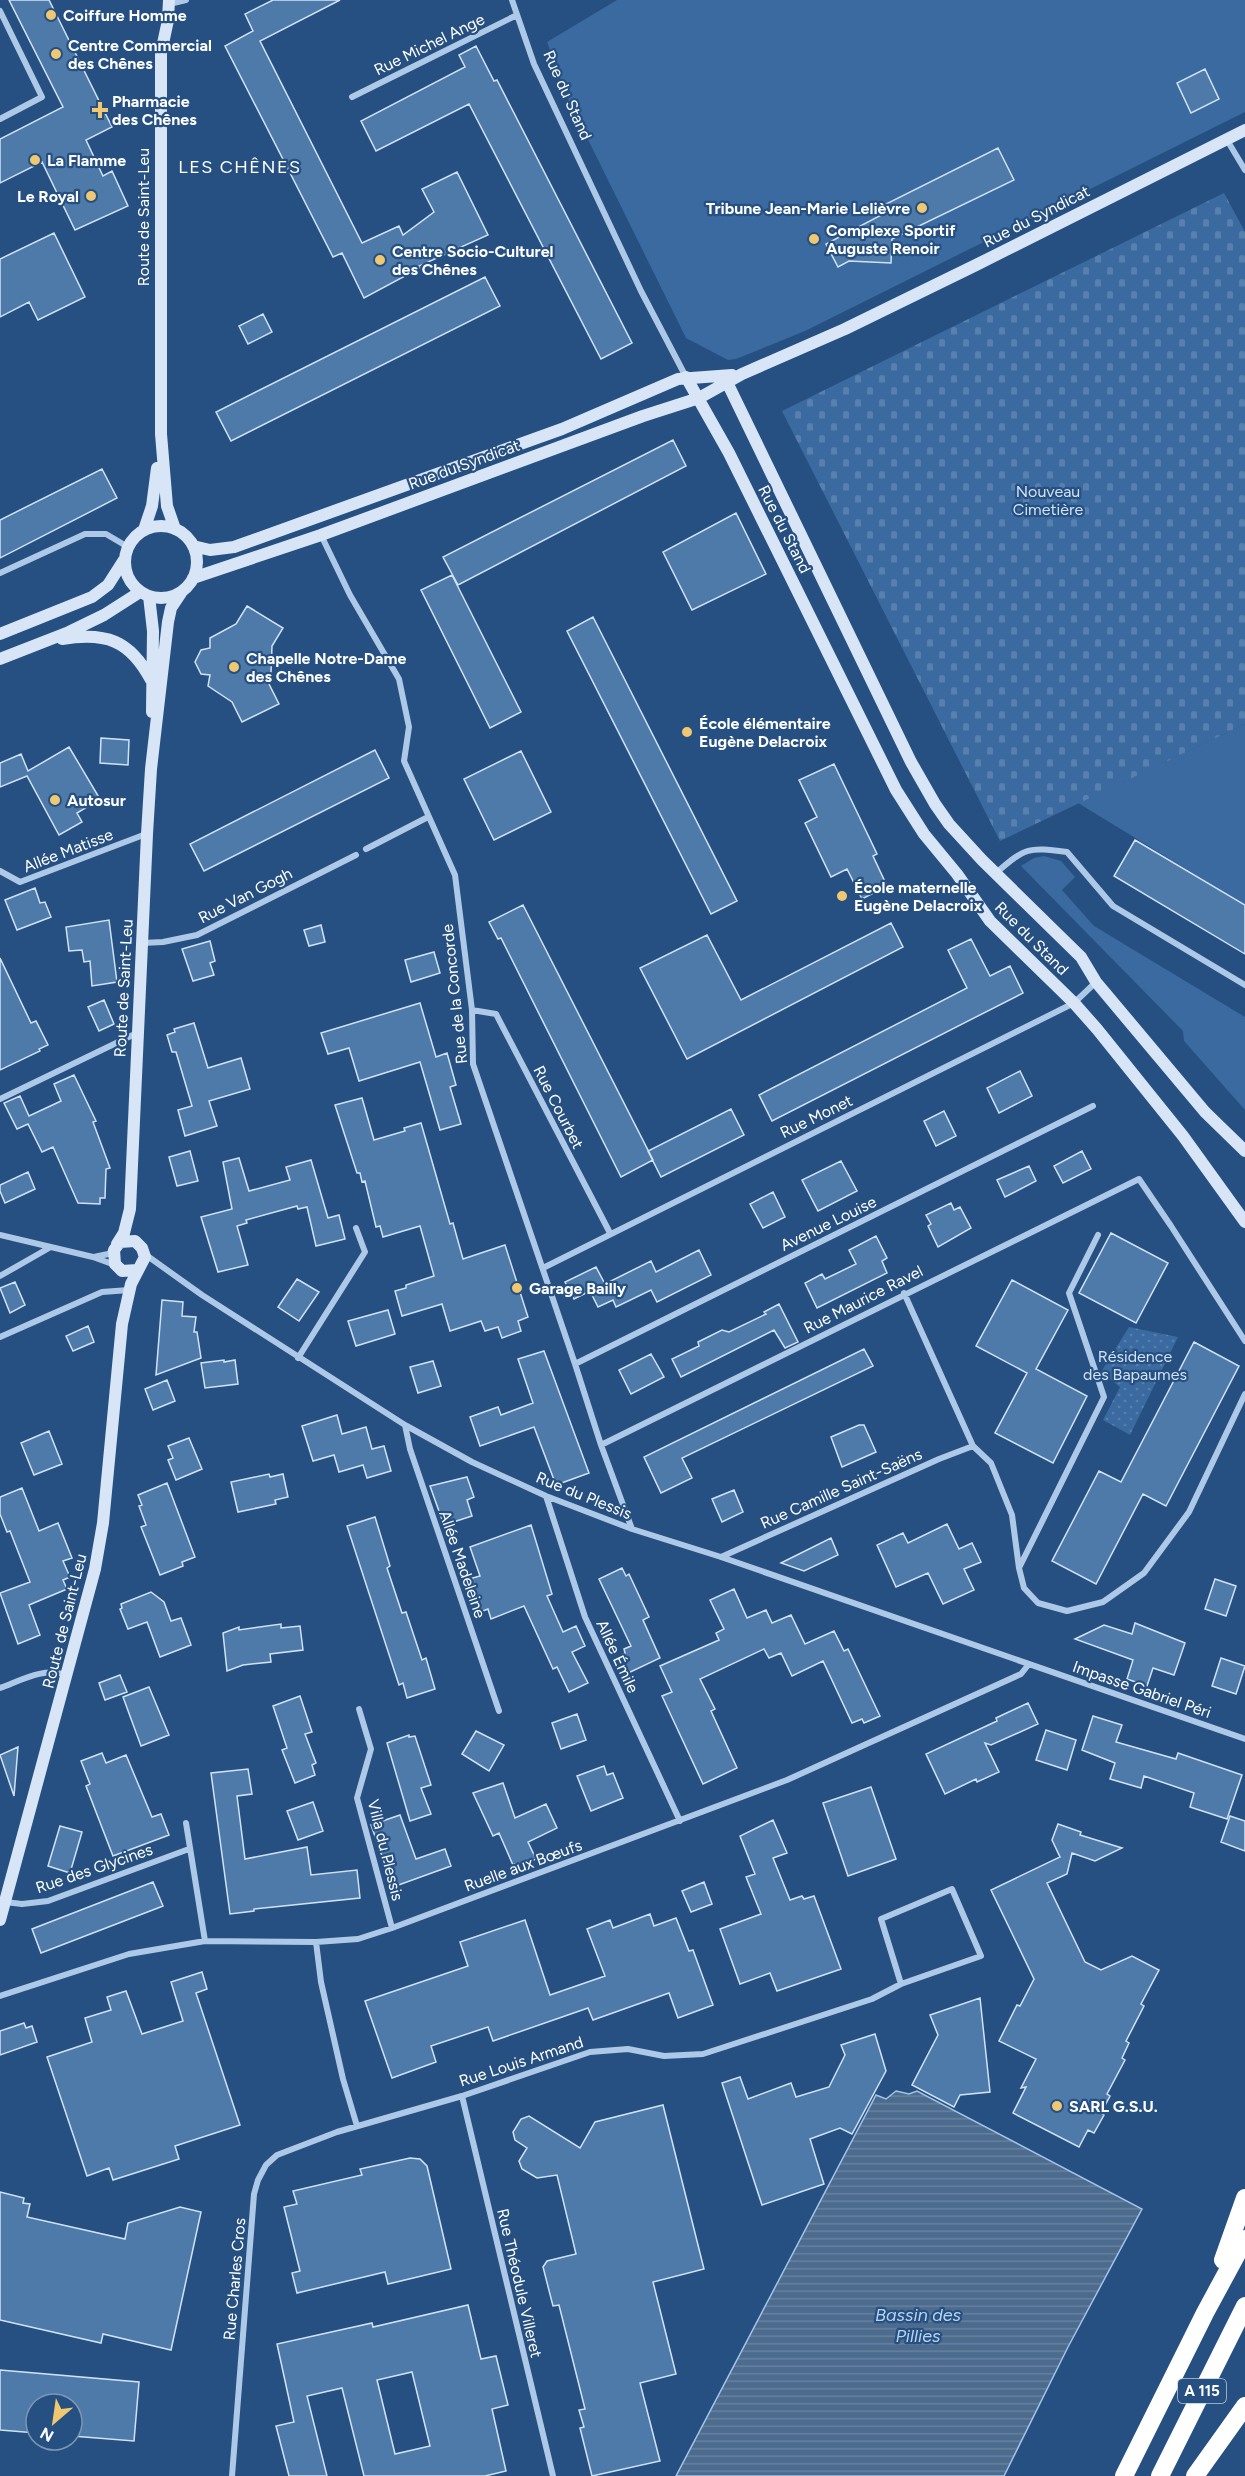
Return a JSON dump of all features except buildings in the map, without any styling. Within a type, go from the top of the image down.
[{"type":"highway","points":[[1205,2313],[1245,2198]]},
{"type":"highway","name":"A 115","points":[[1124,2476],[1205,2313],[1245,2239]]},
{"type":"highway","name":"A 115","points":[[1160,2476],[1245,2306]]},
{"type":"highway","points":[[1195,2476],[1245,2406]]},
{"type":"street","points":[[169,2],[186,0]]},
{"type":"street","name":"Rue du Stand","points":[[512,0],[534,64],[641,291],[734,463],[896,790],[913,819],[969,890],[990,921],[1074,1003],[1097,1029],[1183,1136],[1245,1222]]},
{"type":"street","name":"Route de Saint-Leu","points":[[169,2],[168,20],[161,53],[161,434],[168,513],[175,528]]},
{"type":"street","points":[[0,11],[42,97],[0,119]]},
{"type":"street","name":"Rue Michel Ange","points":[[352,97],[517,15]]},
{"type":"street","name":"Rue du Syndicat","points":[[194,578],[321,535],[643,416],[699,398],[726,379],[742,374],[904,301],[1245,130]]},
{"type":"street","points":[[1226,139],[1245,170]]},
{"type":"street","name":"Rue du Syndicat","points":[[193,546],[210,550],[234,547],[562,429],[660,385],[686,377],[726,379]]},
{"type":"street","name":"Rue du Stand","points":[[726,379],[922,781],[950,824],[1081,957],[1096,982],[1206,1112],[1245,1151]]},
{"type":"street","name":"Route de Saint-Leu","points":[[144,530],[155,492],[161,434]]},
{"type":"street","points":[[0,634],[92,597],[108,585],[124,560],[133,539],[144,530],[159,526],[175,528],[187,537],[193,546],[197,564],[194,578],[181,593],[165,598],[145,594],[128,578],[124,560]]},
{"type":"street","points":[[0,573],[85,534],[105,534],[128,547]]},
{"type":"street","name":"Rue de la Concorde","points":[[321,535],[350,595],[399,679],[409,727],[404,761],[455,875],[472,1010],[473,1064],[575,1364],[600,1446],[632,1529]]},
{"type":"street","name":"Route de Saint-Leu","points":[[151,769],[168,622],[171,608],[181,593]]},
{"type":"street","points":[[0,659],[104,615],[145,594]]},
{"type":"street","name":"Route de Saint-Leu","points":[[115,1247],[124,1233],[130,1209],[151,769],[153,631],[152,605],[145,594]]},
{"type":"street","points":[[43,642],[88,635],[104,636],[134,654],[152,681]]},
{"type":"street","points":[[366,849],[428,818]]},
{"type":"street","name":"Allée Matisse","points":[[0,871],[20,882],[147,834]]},
{"type":"street","points":[[996,873],[1026,849],[1067,852],[1113,906],[1245,985]]},
{"type":"street","name":"Rue Van Gogh","points":[[142,943],[163,942],[197,935],[356,855]]},
{"type":"street","name":"Rue Monet","points":[[543,1268],[1074,1003],[1096,982]]},
{"type":"street","name":"Rue Courbet","points":[[472,1010],[496,1014],[610,1233]]},
{"type":"street","points":[[0,1099],[137,1034]]},
{"type":"street","name":"Avenue Louise","points":[[575,1364],[1093,1106]]},
{"type":"street","name":"Rue Maurice Ravel","points":[[600,1446],[904,1293],[1138,1179],[1172,1226],[1245,1341]]},
{"type":"street","name":"Route de Saint-Leu","points":[[130,1209],[134,1231],[142,1248]]},
{"type":"street","points":[[298,1358],[365,1252],[356,1228]]},
{"type":"street","points":[[0,1235],[93,1257],[127,1272],[139,1268],[142,1248],[130,1240],[120,1242],[108,1254],[93,1257]]},
{"type":"street","points":[[1019,1568],[1104,1397],[1069,1293],[1098,1235]]},
{"type":"street","points":[[115,1247],[113,1259],[117,1267]]},
{"type":"street","points":[[0,1276],[49,1248]]},
{"type":"street","name":"Rue du Plessis","points":[[142,1248],[167,1272],[298,1358],[405,1425],[472,1462],[546,1496],[632,1529],[721,1557],[1029,1664]]},
{"type":"street","name":"Rue du Plessis","points":[[139,1268],[149,1265],[167,1272]]},
{"type":"street","name":"Route de Saint-Leu","points":[[0,1920],[99,1553],[125,1290],[117,1267]]},
{"type":"street","name":"Route de Saint-Leu","points":[[125,1290],[139,1268]]},
{"type":"street","points":[[0,1336],[102,1292],[125,1290]]},
{"type":"street","points":[[904,1293],[973,1446],[991,1463],[1012,1515],[1024,1588],[1038,1603],[1067,1611],[1104,1602],[1144,1573],[1189,1512],[1245,1394]]},
{"type":"street","name":"Allée Madeleine","points":[[405,1425],[410,1449],[499,1712]]},
{"type":"street","name":"Rue Camille Saint-Saëns","points":[[721,1557],[939,1459],[973,1446]]},
{"type":"street","name":"Allée Émile","points":[[546,1496],[585,1617],[680,1821]]},
{"type":"street","name":"Ruelle aux Bœufs","points":[[0,1996],[129,1954],[205,1941],[316,1942],[358,1939],[787,1780],[1021,1674],[1029,1664]]},
{"type":"street","name":"Impasse Gabriel Péri","points":[[1029,1664],[1245,1739]]},
{"type":"street","points":[[0,1689],[38,1674],[53,1671],[67,1675]]},
{"type":"street","name":"Villa du Plessis","points":[[359,1709],[371,1749],[357,1798],[392,1928]]},
{"type":"street","points":[[186,1823],[205,1941]]},
{"type":"street","name":"Rue des Glycines","points":[[5,1902],[22,1904],[48,1901],[189,1849]]},
{"type":"street","name":"Rue Louis Armand","points":[[337,2132],[462,2096],[590,2052],[628,2049],[664,2056],[703,2054],[872,1998],[901,1984],[981,1956],[952,1889],[881,1919],[901,1984]]},
{"type":"street","points":[[316,1942],[321,1982],[343,2079],[357,2126]]},
{"type":"street","name":"Rue Théodule Villeret","points":[[462,2096],[553,2476]]},
{"type":"street","name":"Rue Charles Cros","points":[[232,2476],[254,2194],[258,2180],[266,2165],[277,2155],[337,2132]]},
{"type":"green space","name":"Complexe Sportif Auguste Renoir","points":[[617,0],[1245,0],[1245,112],[805,331],[736,359],[728,360],[686,338],[566,95],[547,42]]},
{"type":"green space","name":"Nouveau Cimetière","points":[[1224,193],[1245,232],[1245,724],[1000,841],[782,411]]},
{"type":"green space","points":[[1245,724],[1245,905],[1078,803]]},
{"type":"green space","points":[[1044,856],[1061,861],[1075,877],[1062,890],[1094,926],[1245,1017],[1245,1110],[1184,1041],[1183,1031],[1021,866],[1034,858]]},
{"type":"green space","name":"Résidence des Bapaumes","points":[[1129,1327],[1178,1337],[1130,1435],[1103,1420],[1120,1387],[1101,1372]]},
{"type":"water","name":"Bassin des Pillies","points":[[896,2091],[909,2094],[917,2091],[1142,2209],[1068,2347],[1004,2476],[676,2476],[876,2095],[886,2099]]},
{"type":"place","name":"Coiffure Homme","points":[[51,15]]},
{"type":"place","name":"Centre Commercial des Chênes","points":[[56,54]]},
{"type":"place","name":"Pharmacie des Chênes","points":[[100,110]]},
{"type":"place","name":"La Flamme","points":[[35,160]]},
{"type":"place","name":"Le Royal","points":[[91,196]]},
{"type":"place","name":"Tribune Jean-Marie Lelièvre","points":[[922,208]]},
{"type":"place","name":"Complexe Sportif Auguste Renoir","points":[[814,239]]},
{"type":"place","name":"Centre Socio-Culturel des Chênes","points":[[380,260]]},
{"type":"place","name":"Chapelle Notre-Dame des Chênes","points":[[234,667]]},
{"type":"place","name":"École élémentaire Eugène Delacroix","points":[[687,732]]},
{"type":"place","name":"Autosur","points":[[55,800]]},
{"type":"place","name":"École maternelle Eugène Delacroix","points":[[842,896]]},
{"type":"place","name":"Garage Bailly","points":[[517,1288]]},
{"type":"place","name":"SARL G.S.U.","points":[[1057,2106]]},
{"type":"district","name":"LES CHÊNES","points":[[240,167]]}]
